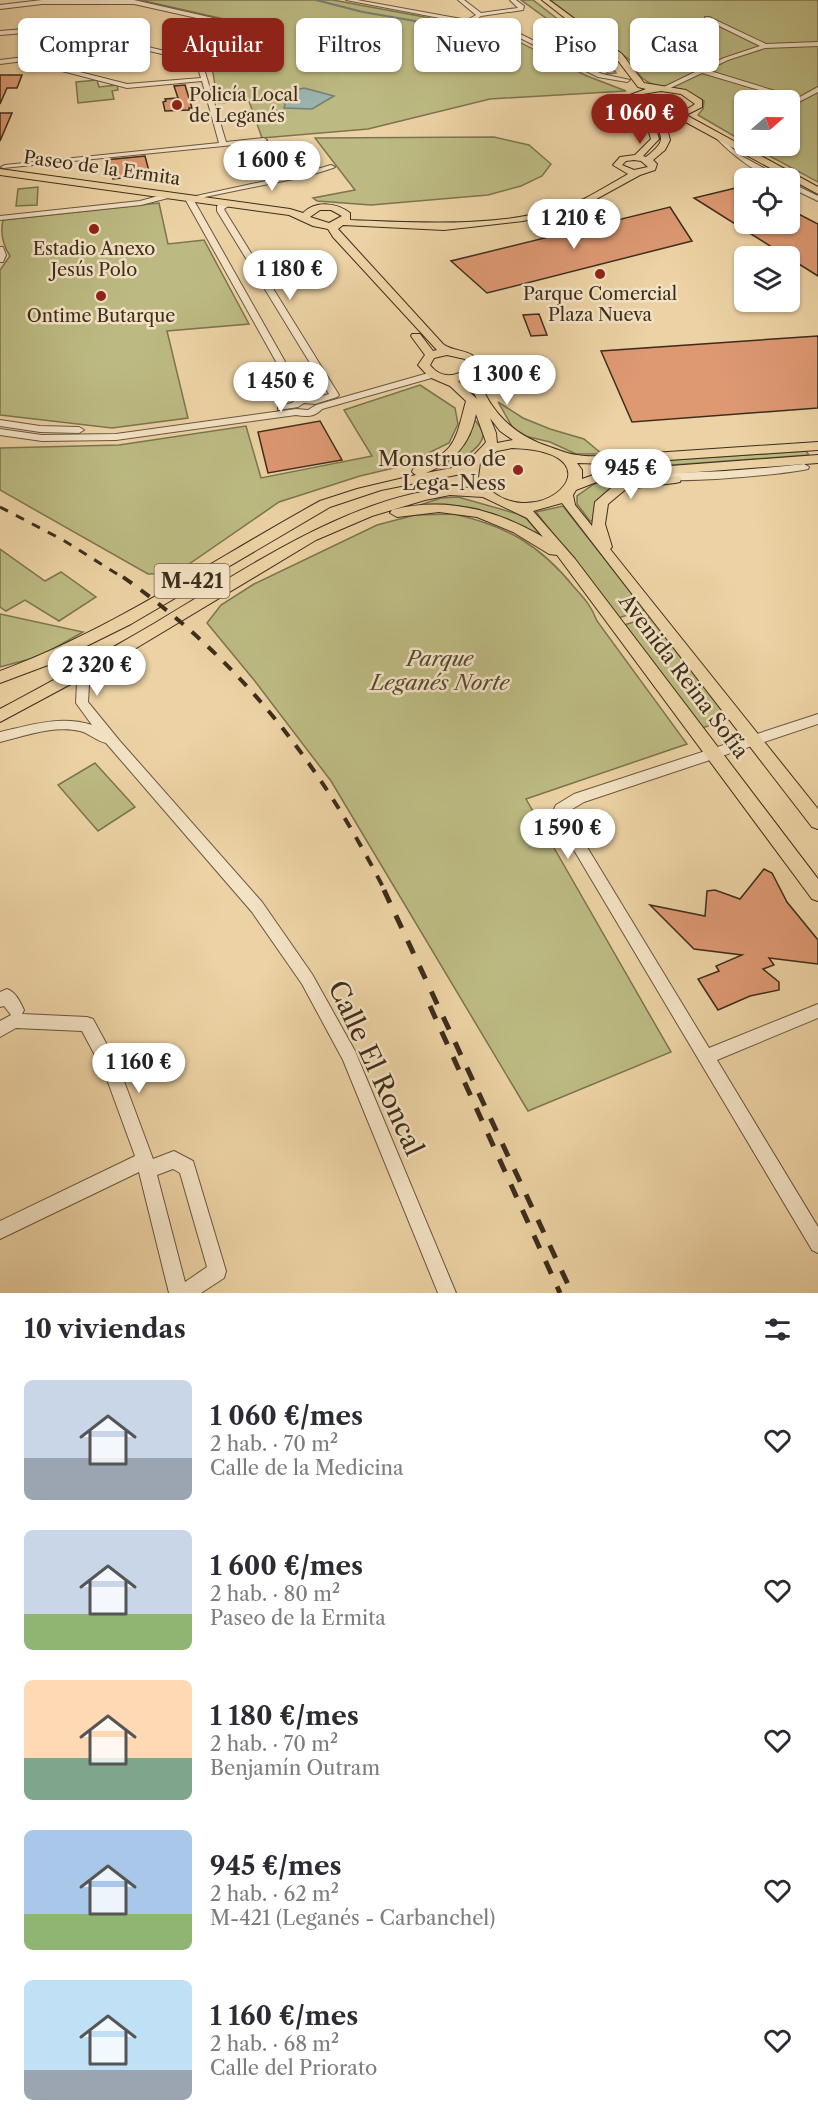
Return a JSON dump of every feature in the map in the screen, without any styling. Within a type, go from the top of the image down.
[{"type":"main road","points":[[537,0],[613,60],[638,93]]},
{"type":"main road","points":[[545,0],[619,56],[641,85],[683,92],[696,98],[699,105],[690,112],[661,117],[660,122],[666,133],[666,140],[662,148],[648,160]]},
{"type":"main road","points":[[661,89],[638,93],[633,97],[632,102],[646,111],[683,117],[818,192]]},
{"type":"main road","points":[[634,158],[645,152],[655,139],[646,111]]},
{"type":"main road","points":[[690,112],[734,138]]},
{"type":"main road","points":[[765,156],[818,185]]},
{"type":"main road","points":[[315,225],[342,220],[427,222],[494,219],[580,197],[616,177],[620,173],[617,165],[619,160],[634,158],[648,160],[652,164],[652,168],[630,175],[613,188],[586,201],[557,211],[523,218],[444,227],[342,220]]},
{"type":"main road","name":"Paseo de la Ermita","points":[[2,169],[28,167],[195,199],[226,198],[309,214]]},
{"type":"main road","points":[[620,168],[639,172]]},
{"type":"main road","name":"Paseo de la Ermita","points":[[2,169],[195,199],[226,198]]},
{"type":"main road","points":[[447,379],[461,377],[471,372],[475,365],[471,358],[460,353],[447,352],[439,346],[333,231],[342,220],[342,210],[332,207],[309,214],[315,225],[425,345],[429,365],[447,379],[460,387],[471,402],[492,436],[492,442],[474,462],[472,477],[484,493],[501,502],[532,506],[551,502],[569,490],[596,478],[630,473],[818,459]]},
{"type":"main road","points":[[429,365],[447,352]]},
{"type":"main road","points":[[471,372],[473,384],[511,435],[576,459],[609,460],[818,446]]},
{"type":"main road","points":[[384,485],[426,470],[452,453],[465,437],[471,402]]},
{"type":"main road","points":[[485,452],[502,445],[534,445]]},
{"type":"main road","points":[[561,455],[572,467],[574,480],[569,490]]},
{"type":"main road","points":[[804,467],[818,466]]},
{"type":"main road","name":"M-421","points":[[0,677],[40,664],[88,640],[317,509],[342,497],[384,485],[472,468]]},
{"type":"main road","points":[[607,555],[598,524],[602,502],[622,486],[690,477]]},
{"type":"main road","name":"Avenida Reina Sofía","points":[[569,490],[569,506],[818,822]]},
{"type":"main road","points":[[0,716],[118,652],[303,541],[367,513],[439,492],[484,493]]},
{"type":"main road","name":"Avenida Reina Sofía","points":[[501,502],[532,515],[570,562],[818,893]]},
{"type":"main road","points":[[234,582],[376,519],[409,509],[424,508],[454,508],[501,520],[538,540],[570,562]]},
{"type":"street","points":[[349,0],[447,18]]},
{"type":"street","points":[[462,0],[480,15]]},
{"type":"street","points":[[475,18],[480,15],[521,9],[521,6],[513,0]]},
{"type":"street","points":[[0,7],[42,2],[134,2],[205,18]]},
{"type":"street","points":[[399,9],[407,4]]},
{"type":"street","points":[[719,24],[765,46]]},
{"type":"street","points":[[0,33],[18,31]]},
{"type":"street","points":[[521,37],[591,72],[627,80]]},
{"type":"street","points":[[719,63],[765,46],[818,44]]},
{"type":"street","points":[[800,45],[818,52]]},
{"type":"street","points":[[0,62],[18,60]]},
{"type":"street","points":[[75,72],[127,86],[205,79]]},
{"type":"street","points":[[203,72],[223,144]]},
{"type":"street","points":[[610,77],[621,72]]},
{"type":"street","points":[[661,89],[701,72]]},
{"type":"street","points":[[706,72],[766,90]]},
{"type":"street","points":[[800,99],[818,89]]},
{"type":"street","points":[[718,137],[736,155],[760,168]]},
{"type":"street","points":[[28,167],[264,140]]},
{"type":"street","name":"Paseo de la Ermita","points":[[226,198],[331,168]]},
{"type":"street","points":[[800,190],[818,199]]},
{"type":"street","points":[[0,218],[141,203],[169,195]]},
{"type":"street","points":[[226,198],[220,208],[221,211],[334,395]]},
{"type":"street","points":[[195,199],[298,406]]},
{"type":"street","points":[[0,249],[2,255],[0,260]]},
{"type":"street","points":[[0,423],[52,430],[119,429],[298,406],[312,412],[317,404],[334,395],[410,373],[429,365]]},
{"type":"street","points":[[317,404],[429,365]]},
{"type":"street","points":[[0,432],[42,438],[116,437],[298,406]]},
{"type":"street","points":[[630,473],[670,478],[804,467]]},
{"type":"street","name":"Calle El Roncal","points":[[118,652],[83,683],[82,703],[114,744],[257,907],[307,979],[349,1056],[447,1293]]},
{"type":"street","points":[[818,719],[579,798],[561,809],[567,826],[818,1244]]},
{"type":"street","name":"Calle El Roncal","points":[[0,736],[61,724],[81,724],[95,730],[114,744]]},
{"type":"street","points":[[0,1000],[7,996],[16,1010]]},
{"type":"street","points":[[705,1057],[818,1011]]},
{"type":"street","points":[[0,1029],[15,1021],[87,1024],[112,1071],[146,1165],[178,1293]]},
{"type":"street","points":[[0,1230],[146,1165],[174,1160],[187,1167],[217,1271],[184,1293]]},
{"type":"green space","points":[[140,0],[333,0],[419,16],[429,18],[414,18],[414,72],[521,72],[521,43],[533,49],[533,72],[579,72],[626,91],[490,99],[368,129],[262,138],[249,101],[218,103],[213,72],[284,72],[284,18],[219,18]]},
{"type":"green space","points":[[521,0],[533,0],[556,18],[546,18]]},
{"type":"green space","points":[[550,0],[818,0],[818,182],[800,172],[800,168],[792,168],[770,156],[800,156],[800,90],[734,90],[734,136],[698,115],[703,109],[704,101],[693,95],[653,85],[638,73],[719,72],[719,18],[630,18],[630,60],[618,51],[618,18],[574,18]]},
{"type":"green space","points":[[97,80],[99,87],[117,85],[118,90],[112,91],[114,99],[78,103],[76,82]]},
{"type":"green space","points":[[494,137],[529,145],[551,164],[542,176],[521,186],[488,195],[371,205],[317,201],[313,198],[355,190],[315,138]]},
{"type":"green space","points":[[38,187],[37,205],[16,206],[18,189]]},
{"type":"green space","points":[[159,203],[168,244],[204,240],[249,324],[167,331],[188,418],[112,428],[0,415],[0,270],[10,256],[3,239],[3,220]]},
{"type":"green space","points":[[420,385],[455,408],[458,424],[449,443],[402,466],[360,476],[279,502],[176,573],[148,574],[0,490],[0,448],[119,445],[246,426],[261,478],[372,456],[344,410]]},
{"type":"green space","points":[[498,402],[523,418],[584,439],[602,454],[576,454],[550,442],[525,436],[514,430]]},
{"type":"green space","points":[[474,419],[481,429],[483,436],[481,442],[470,453],[455,462],[433,469],[460,449],[470,436]]},
{"type":"green space","points":[[806,451],[809,455],[617,469],[614,464]]},
{"type":"green space","points":[[613,479],[617,485],[600,500],[595,509],[593,521],[590,521],[577,504],[577,496],[594,484]]},
{"type":"green space","points":[[458,497],[518,514],[526,518],[540,534],[478,509],[445,504],[420,505],[441,498]]},
{"type":"green space","points":[[563,506],[645,610],[618,618],[536,512]]},
{"type":"green space","name":"Parque Leganés Norte","points":[[454,514],[490,525],[521,539],[561,572],[593,611],[597,621],[687,744],[526,799],[671,1052],[528,1111],[331,781],[207,623],[221,605],[254,584],[377,525],[415,515]]},
{"type":"green space","points":[[0,549],[45,581],[61,572],[96,597],[59,621],[25,600],[6,611],[0,607]]},
{"type":"green space","points":[[0,614],[83,632],[41,656],[0,667]]},
{"type":"green space","points":[[651,617],[731,719],[702,728],[624,625]]},
{"type":"green space","points":[[95,763],[135,807],[98,831],[58,785]]},
{"type":"water","points":[[304,88],[334,96],[312,109],[284,108],[286,100],[275,95]]},
{"type":"building","points":[[0,75],[22,75],[17,88],[7,88],[0,104]]},
{"type":"building","name":"Policía Local de Leganés","points":[[185,85],[192,108],[165,111],[163,102],[166,101],[165,99],[178,98],[174,86]]},
{"type":"building","points":[[0,113],[12,113],[0,141]]},
{"type":"building","points":[[145,156],[150,175],[113,179],[112,175],[107,175],[105,160]]},
{"type":"building","points":[[734,188],[734,223],[694,198]]},
{"type":"building","points":[[670,207],[692,241],[487,293],[451,261]]},
{"type":"building","points":[[800,215],[818,224],[818,276],[800,265],[800,246],[770,246],[751,234],[800,234]]},
{"type":"building","points":[[539,314],[547,335],[531,336],[523,315]]},
{"type":"building","points":[[818,336],[818,408],[632,422],[601,351]]},
{"type":"building","points":[[320,421],[342,460],[268,473],[258,432]]},
{"type":"building","points":[[764,869],[772,873],[787,902],[818,940],[818,964],[769,958],[774,965],[763,969],[779,982],[779,990],[750,996],[718,1010],[698,979],[719,971],[716,966],[742,955],[694,949],[650,905],[705,916],[707,891],[715,890],[740,899]]},
{"type":"waterway","points":[[316,0],[363,12],[414,21]]},
{"type":"railway","points":[[0,507],[63,540],[125,579]]},
{"type":"railway","points":[[123,577],[205,644],[274,718],[305,758],[333,800],[385,891]]},
{"type":"railway","points":[[384,890],[572,1293]]},
{"type":"railway","points":[[430,1006],[560,1293]]},
{"type":"place","name":"Policía Local de Leganés","points":[[177,105]]},
{"type":"place","name":"Estadio Anexo Jesús Polo","points":[[94,229]]},
{"type":"place","name":"Parque Comercial Plaza Nueva","points":[[600,274]]},
{"type":"place","name":"Ontime Butarque","points":[[101,296]]},
{"type":"place","name":"Monstruo de Lega-Ness","points":[[518,470]]}]
